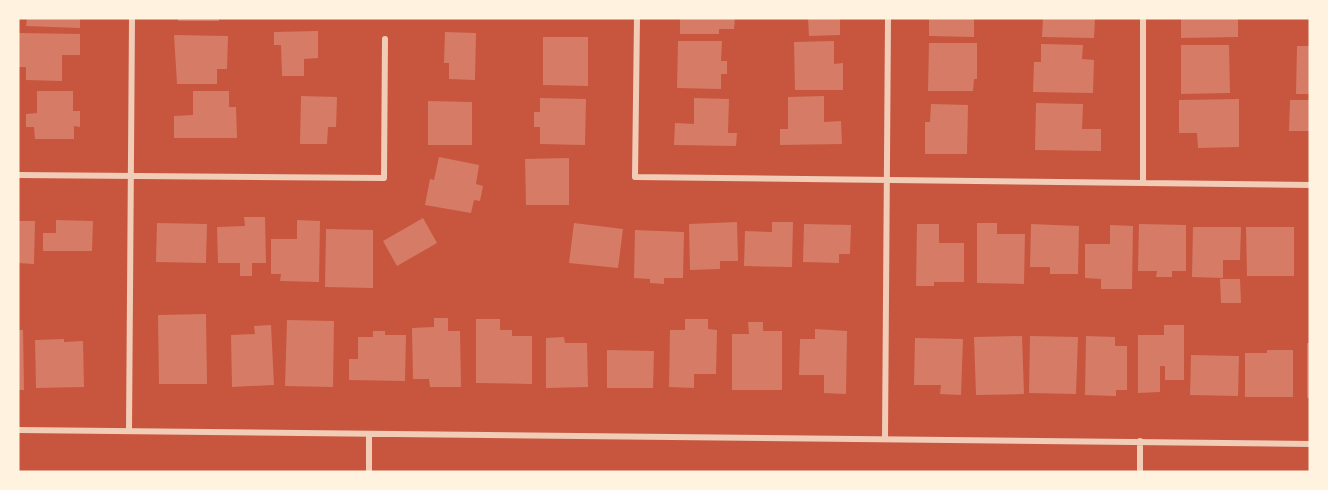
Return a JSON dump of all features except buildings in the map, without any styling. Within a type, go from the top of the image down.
[{"type":"street","points":[[129,431],[132,18]]},
{"type":"street","points":[[637,18],[635,177],[1310,184]]},
{"type":"street","points":[[885,438],[888,18]]},
{"type":"street","points":[[1143,18],[1143,182]]},
{"type":"street","points":[[18,175],[384,178],[385,39]]},
{"type":"street","points":[[18,430],[1310,444]]},
{"type":"street","points":[[369,434],[369,472]]},
{"type":"street","points":[[1140,441],[1140,472]]}]
